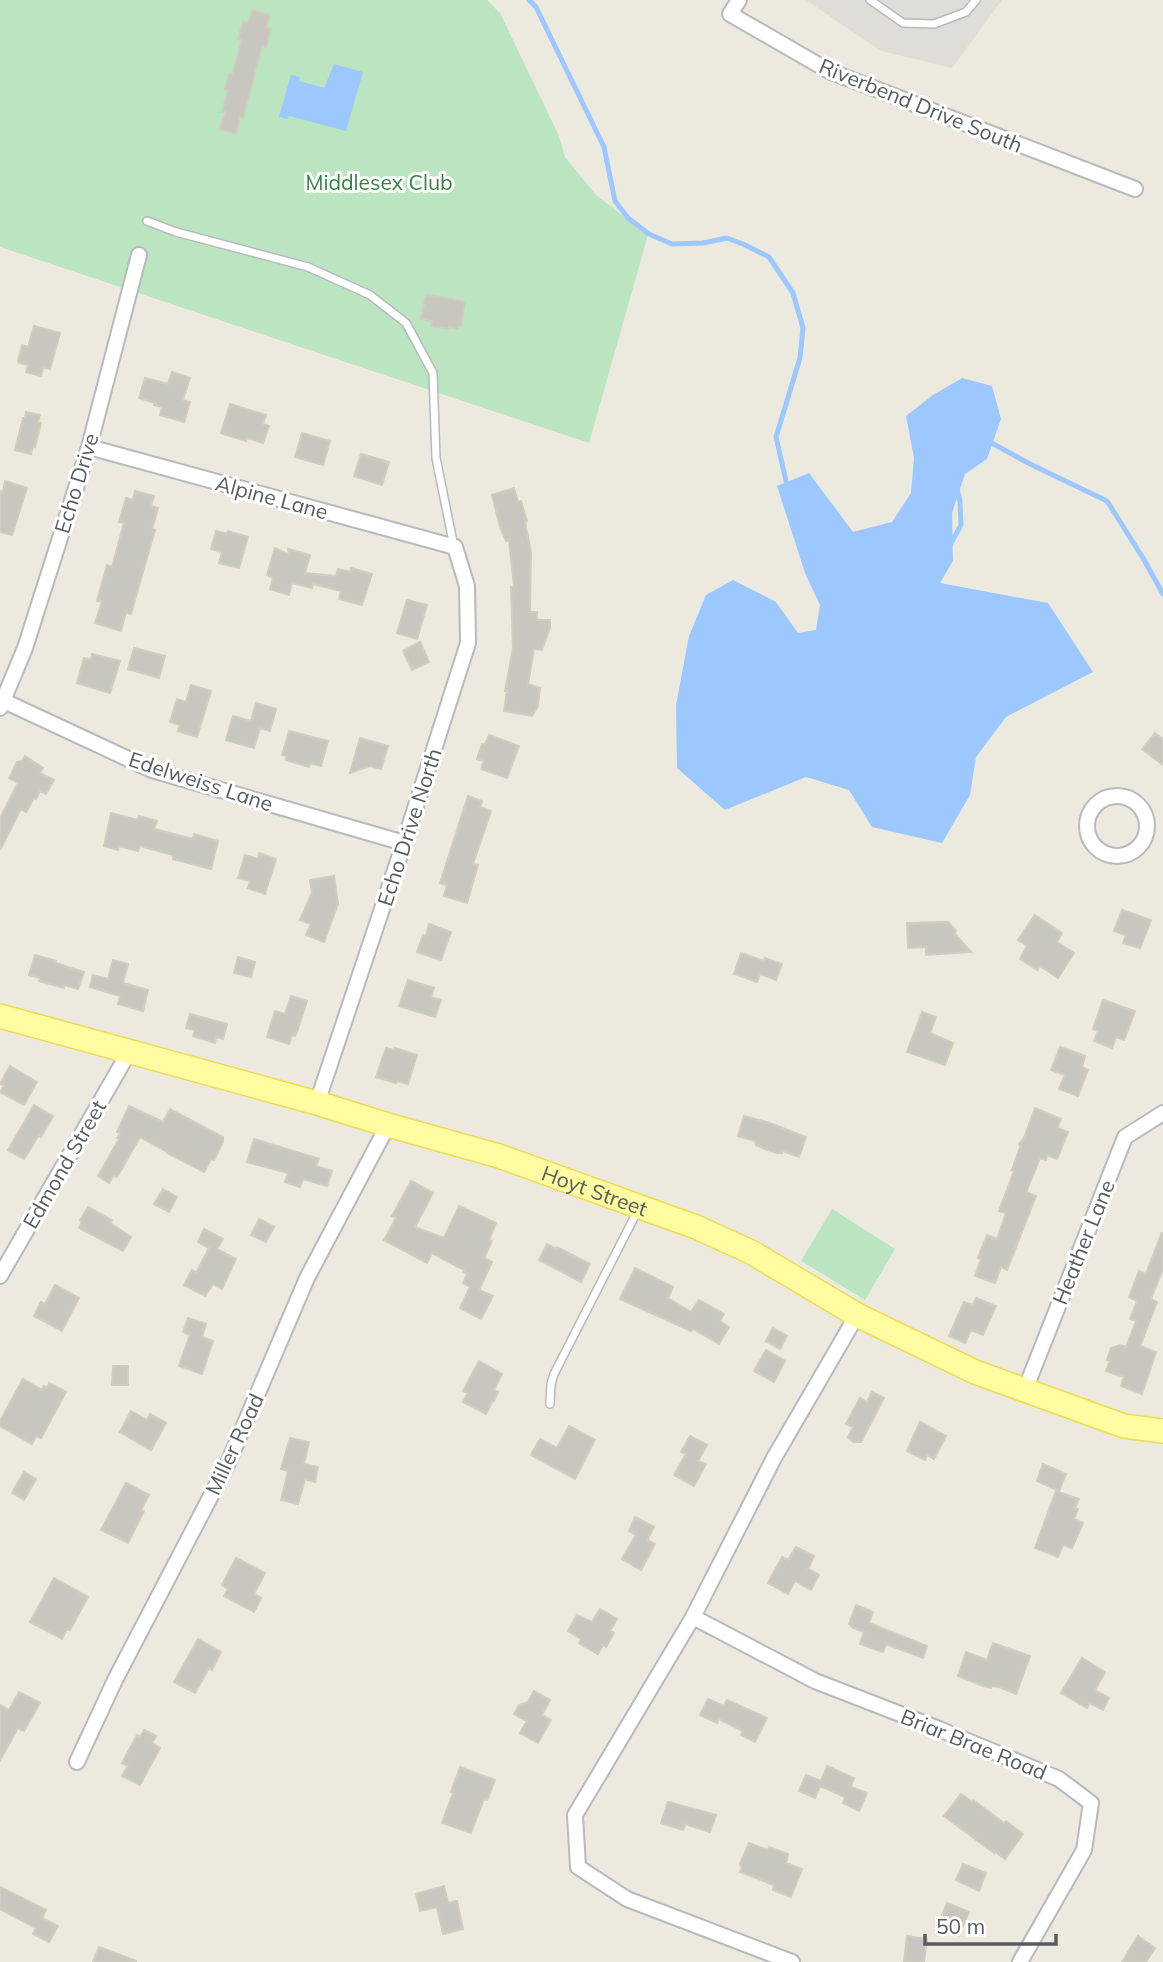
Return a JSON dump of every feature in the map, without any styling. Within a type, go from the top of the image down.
[{"type":"main road","name":"Hoyt Street","points":[[0,1016],[499,1156],[696,1227],[751,1252],[857,1315],[975,1372],[1124,1426],[1163,1431]]},
{"type":"street","name":"Riverbend Drive South","points":[[739,0],[730,14],[829,71],[1135,189]]},
{"type":"street","name":"Echo Drive","points":[[2,704],[24,648],[89,447],[139,255]]},
{"type":"street","name":"Alpine Lane","points":[[89,447],[454,547]]},
{"type":"street","name":"Echo Drive North","points":[[317,1103],[468,643],[467,586],[454,547]]},
{"type":"street","name":"Edelweiss Lane","points":[[2,704],[152,769],[404,843]]},
{"type":"street","points":[[1115,796],[1127,797],[1142,808],[1147,820],[1147,832],[1143,843],[1135,851],[1120,857],[1109,855],[1099,851],[1092,843],[1088,832],[1088,819],[1093,808],[1103,800],[1115,796]]},
{"type":"street","points":[[1147,832],[1163,837]]},
{"type":"street","name":"Edmond Street","points":[[0,1276],[129,1052]]},
{"type":"street","name":"Heather Lane","points":[[1025,1390],[1125,1137],[1163,1113]]},
{"type":"street","name":"Miller Road","points":[[77,1762],[115,1680],[228,1463],[307,1278],[388,1125]]},
{"type":"street","points":[[792,1962],[627,1899],[579,1867],[575,1815],[693,1617],[774,1458],[857,1315]]},
{"type":"street","name":"Briar Brae Road","points":[[693,1617],[815,1681],[1059,1779],[1091,1803],[1084,1850],[1020,1962]]},
{"type":"lane","points":[[870,0],[903,23],[934,24],[966,12],[976,0]]},
{"type":"lane","points":[[147,221],[176,232],[308,267],[370,295],[407,323],[432,373],[436,458],[454,547]]},
{"type":"lane","points":[[550,1404],[554,1374],[639,1206]]},
{"type":"shaded area","points":[[806,0],[1002,0],[952,68],[881,51]]},
{"type":"green space","name":"Middlesex Club","points":[[0,0],[487,0],[500,13],[559,136],[565,157],[596,195],[648,235],[589,443],[0,247]]},
{"type":"green space","points":[[832,1209],[895,1249],[865,1300],[801,1261]]},
{"type":"water","points":[[334,64],[363,72],[346,131],[289,116],[287,119],[279,117],[291,75],[300,77],[299,81],[324,88]]},
{"type":"water","points":[[962,378],[992,386],[1001,419],[987,459],[965,474],[952,513],[953,561],[940,583],[1048,603],[1093,672],[1006,717],[976,757],[970,795],[942,843],[872,827],[849,790],[806,777],[725,810],[677,768],[676,705],[689,636],[706,595],[733,580],[776,602],[798,633],[816,630],[820,605],[805,573],[777,486],[809,473],[853,532],[892,522],[911,493],[914,458],[906,416],[933,395]]},
{"type":"building","points":[[252,10],[270,15],[266,27],[271,29],[266,47],[262,46],[243,118],[240,117],[236,134],[220,129],[225,112],[222,112],[229,74],[232,74],[242,40],[238,39],[243,21],[248,23]]},
{"type":"building","points":[[426,295],[465,302],[461,326],[458,326],[458,329],[448,329],[431,326],[432,321],[421,319]]},
{"type":"building","points":[[34,326],[60,333],[50,369],[43,367],[41,376],[26,372],[28,365],[18,361],[22,345],[28,347]]},
{"type":"building","points":[[172,372],[190,378],[183,400],[190,402],[184,422],[160,415],[162,407],[139,398],[145,378],[168,384]]},
{"type":"building","points":[[230,404],[266,415],[263,424],[269,426],[263,443],[221,433]]},
{"type":"building","points":[[26,412],[40,415],[38,422],[41,423],[31,454],[15,450]]},
{"type":"building","points":[[302,433],[330,441],[323,465],[295,457]]},
{"type":"building","points":[[361,454],[389,462],[382,485],[354,476]]},
{"type":"building","points":[[5,481],[27,488],[12,535],[0,532],[0,491],[3,492]]},
{"type":"building","points":[[514,488],[527,521],[525,522],[531,552],[530,612],[537,612],[537,620],[550,620],[542,650],[534,649],[528,684],[540,688],[538,706],[532,716],[504,711],[513,648],[511,587],[514,587],[509,540],[506,541],[500,527],[492,495]]},
{"type":"building","points":[[135,491],[154,496],[151,506],[158,508],[152,529],[155,530],[131,614],[126,612],[121,631],[95,623],[102,602],[97,601],[107,565],[112,567],[124,523],[119,522],[126,498],[133,500]]},
{"type":"building","points":[[216,531],[227,534],[228,531],[248,537],[239,568],[219,563],[222,552],[211,549]]},
{"type":"building","points":[[275,548],[289,555],[288,549],[310,555],[305,573],[336,576],[338,569],[350,572],[351,568],[372,574],[362,605],[339,599],[341,591],[313,584],[312,588],[292,583],[289,595],[270,589],[273,578],[267,575]]},
{"type":"building","points":[[407,600],[427,605],[417,639],[397,633]]},
{"type":"building","points":[[420,642],[429,662],[412,670],[403,651]]},
{"type":"building","points":[[134,648],[165,656],[159,678],[128,669]]},
{"type":"building","points":[[92,654],[120,661],[110,693],[77,683],[84,658],[91,660]]},
{"type":"building","points":[[191,685],[211,691],[197,737],[178,731],[180,725],[170,722],[177,699],[186,702]]},
{"type":"building","points":[[256,703],[276,709],[270,731],[260,728],[254,748],[226,740],[233,716],[251,721]]},
{"type":"building","points":[[289,731],[328,741],[321,766],[310,763],[309,767],[286,760],[287,756],[282,755]]},
{"type":"building","points":[[1155,733],[1163,739],[1163,765],[1142,749]]},
{"type":"building","points":[[489,735],[519,746],[507,778],[481,769],[484,761],[477,759],[482,744],[485,745]]},
{"type":"building","points":[[360,738],[388,746],[381,769],[370,766],[350,773]]},
{"type":"building","points":[[25,756],[43,768],[40,773],[54,780],[46,794],[40,791],[26,812],[21,809],[0,850],[0,818],[18,783],[9,778],[17,762],[22,761]]},
{"type":"building","points":[[468,796],[482,801],[480,807],[491,811],[473,864],[478,865],[467,903],[444,896],[447,885],[440,883]]},
{"type":"building","points":[[111,813],[138,820],[139,816],[157,821],[154,829],[193,839],[194,834],[218,841],[211,869],[173,859],[173,855],[140,846],[138,851],[119,846],[118,850],[104,846]]},
{"type":"building","points":[[259,853],[276,859],[265,894],[248,888],[250,881],[238,878],[245,855],[258,859]]},
{"type":"building","points":[[334,876],[338,904],[324,942],[306,935],[311,924],[300,920],[312,893],[310,880]]},
{"type":"building","points":[[1122,910],[1151,920],[1140,948],[1123,943],[1126,935],[1114,931]]},
{"type":"building","points":[[1035,915],[1062,933],[1057,942],[1074,953],[1058,978],[1040,966],[1037,970],[1020,959],[1027,946],[1018,940]]},
{"type":"building","points":[[948,922],[971,952],[926,955],[926,947],[908,948],[907,923]]},
{"type":"building","points":[[429,924],[451,932],[441,960],[417,952]]},
{"type":"building","points":[[741,953],[782,964],[776,980],[760,974],[757,982],[734,974]]},
{"type":"building","points":[[35,955],[84,972],[78,989],[39,981],[40,978],[29,975]]},
{"type":"building","points":[[238,957],[255,962],[251,977],[234,973]]},
{"type":"building","points":[[113,960],[128,964],[123,983],[148,990],[143,1011],[118,1004],[120,996],[90,987],[93,975],[108,979]]},
{"type":"building","points":[[408,980],[434,988],[431,997],[441,1000],[435,1017],[399,1006]]},
{"type":"building","points":[[291,996],[307,1001],[298,1029],[289,1044],[267,1037],[275,1011],[285,1014]]},
{"type":"building","points":[[1103,1000],[1135,1011],[1124,1040],[1116,1037],[1112,1048],[1094,1041],[1098,1031],[1093,1029]]},
{"type":"building","points":[[922,1012],[936,1017],[930,1033],[953,1043],[945,1065],[907,1052]]},
{"type":"building","points":[[190,1014],[227,1024],[223,1039],[216,1037],[215,1043],[193,1036],[195,1030],[186,1028]]},
{"type":"building","points":[[1060,1047],[1085,1056],[1082,1067],[1088,1070],[1078,1096],[1059,1089],[1065,1075],[1051,1070]]},
{"type":"building","points":[[386,1048],[417,1055],[408,1084],[376,1077]]},
{"type":"building","points":[[10,1066],[37,1082],[24,1105],[0,1092],[4,1086],[0,1084]]},
{"type":"building","points":[[34,1105],[53,1116],[24,1159],[8,1150]]},
{"type":"building","points":[[129,1106],[163,1122],[170,1109],[223,1137],[214,1160],[211,1159],[204,1172],[140,1137],[117,1177],[114,1175],[109,1183],[98,1176],[119,1139],[117,1138],[120,1133],[117,1132]]},
{"type":"building","points":[[1035,1108],[1061,1119],[1057,1128],[1068,1132],[1057,1159],[1047,1155],[1046,1160],[1040,1158],[1026,1192],[1036,1196],[1007,1270],[1001,1267],[995,1283],[975,1276],[981,1259],[978,1258],[987,1235],[997,1239],[1006,1213],[999,1211],[1014,1171],[1012,1170],[1019,1144],[1024,1138]]},
{"type":"building","points":[[744,1116],[806,1137],[799,1157],[765,1149],[756,1145],[755,1141],[738,1136]]},
{"type":"building","points":[[254,1139],[319,1159],[316,1166],[332,1171],[327,1186],[303,1179],[300,1187],[285,1182],[288,1173],[247,1162]]},
{"type":"building","points":[[411,1181],[433,1193],[415,1227],[444,1238],[459,1206],[496,1223],[484,1258],[492,1262],[479,1290],[493,1296],[481,1319],[460,1308],[470,1287],[463,1283],[467,1274],[464,1270],[432,1253],[427,1263],[384,1240],[396,1218],[392,1216]]},
{"type":"building","points":[[163,1189],[177,1197],[169,1212],[154,1204]]},
{"type":"building","points":[[88,1207],[112,1220],[110,1223],[131,1237],[123,1251],[79,1228],[82,1222],[80,1220]]},
{"type":"building","points":[[259,1219],[274,1227],[266,1242],[251,1235]]},
{"type":"building","points":[[204,1229],[223,1239],[217,1249],[236,1259],[222,1289],[213,1284],[205,1296],[184,1285],[192,1270],[196,1273],[209,1248],[198,1242]]},
{"type":"building","points":[[1162,1232],[1163,1269],[1151,1299],[1157,1302],[1140,1346],[1156,1352],[1142,1394],[1121,1386],[1124,1377],[1106,1371],[1110,1361],[1107,1360],[1111,1348],[1120,1345],[1126,1347],[1136,1321],[1130,1319],[1137,1301],[1129,1297],[1139,1271],[1146,1274]]},
{"type":"building","points":[[547,1244],[590,1264],[581,1282],[539,1260]]},
{"type":"building","points":[[635,1268],[673,1287],[668,1298],[691,1312],[699,1300],[724,1314],[720,1321],[729,1327],[719,1344],[693,1329],[691,1331],[620,1299]]},
{"type":"building","points":[[55,1285],[79,1298],[62,1331],[34,1316],[41,1302],[45,1304]]},
{"type":"building","points":[[976,1298],[996,1306],[983,1335],[971,1330],[965,1343],[949,1336],[964,1302],[973,1305]]},
{"type":"building","points":[[188,1318],[206,1324],[202,1337],[213,1341],[202,1374],[179,1366],[190,1335],[183,1332]]},
{"type":"building","points":[[773,1328],[787,1336],[780,1349],[766,1341]]},
{"type":"building","points":[[766,1350],[785,1361],[774,1382],[754,1371]]},
{"type":"building","points":[[479,1361],[502,1374],[494,1390],[498,1392],[486,1414],[463,1402],[468,1393],[463,1391]]},
{"type":"building","points":[[113,1366],[128,1366],[128,1385],[112,1385]]},
{"type":"building","points":[[23,1379],[42,1390],[44,1386],[47,1388],[49,1383],[66,1392],[41,1438],[36,1436],[32,1444],[0,1426],[0,1421]]},
{"type":"building","points":[[872,1392],[884,1398],[861,1442],[853,1442],[848,1437],[853,1427],[846,1424],[860,1398],[867,1402]]},
{"type":"building","points":[[131,1411],[147,1420],[150,1414],[166,1423],[151,1450],[120,1432]]},
{"type":"building","points":[[920,1422],[946,1436],[934,1459],[927,1455],[925,1460],[907,1451]]},
{"type":"building","points":[[569,1426],[595,1440],[575,1479],[531,1455],[540,1439],[557,1448]]},
{"type":"building","points":[[690,1436],[707,1445],[698,1461],[706,1464],[694,1486],[674,1475],[686,1454],[681,1452]]},
{"type":"building","points":[[290,1438],[309,1442],[304,1464],[318,1467],[315,1482],[305,1479],[298,1504],[281,1500],[288,1471],[281,1469]]},
{"type":"building","points":[[1043,1464],[1066,1474],[1059,1491],[1037,1481]]},
{"type":"building","points":[[24,1472],[36,1479],[24,1500],[12,1493]]},
{"type":"building","points":[[126,1483],[149,1495],[128,1543],[101,1530]]},
{"type":"building","points":[[1056,1491],[1079,1499],[1074,1519],[1083,1523],[1072,1548],[1063,1545],[1058,1557],[1035,1548]]},
{"type":"building","points":[[635,1517],[654,1527],[647,1540],[655,1544],[641,1570],[622,1559],[636,1535],[629,1531]]},
{"type":"building","points":[[796,1547],[814,1556],[808,1569],[819,1575],[811,1590],[795,1581],[788,1594],[768,1583],[782,1557],[788,1560]]},
{"type":"building","points":[[236,1558],[265,1573],[254,1594],[261,1598],[254,1612],[224,1596],[228,1589],[222,1585]]},
{"type":"building","points":[[54,1578],[88,1597],[62,1639],[30,1622]]},
{"type":"building","points":[[856,1605],[873,1612],[869,1623],[927,1646],[923,1658],[886,1644],[883,1652],[860,1644],[864,1632],[849,1624]]},
{"type":"building","points":[[600,1609],[617,1619],[610,1631],[614,1633],[606,1647],[603,1645],[598,1654],[579,1643],[581,1639],[568,1631],[577,1615],[592,1622]]},
{"type":"building","points":[[198,1639],[221,1652],[195,1693],[174,1682]]},
{"type":"building","points":[[993,1643],[1030,1656],[1016,1694],[999,1687],[983,1686],[958,1676],[966,1652],[987,1660]]},
{"type":"building","points":[[1082,1658],[1105,1672],[1095,1690],[1109,1698],[1103,1710],[1090,1703],[1087,1708],[1061,1693]]},
{"type":"building","points":[[534,1691],[550,1700],[542,1715],[551,1720],[538,1743],[520,1733],[527,1721],[514,1714],[519,1705],[528,1702]]},
{"type":"building","points":[[19,1692],[40,1703],[24,1731],[18,1728],[0,1760],[0,1705],[9,1710]]},
{"type":"building","points":[[708,1699],[724,1706],[727,1700],[767,1718],[755,1742],[741,1735],[743,1731],[719,1719],[717,1723],[700,1715]]},
{"type":"building","points":[[144,1730],[156,1736],[152,1743],[160,1748],[140,1785],[122,1776],[128,1766],[122,1763],[137,1735],[140,1737]]},
{"type":"building","points":[[827,1766],[854,1778],[851,1787],[867,1793],[859,1811],[843,1803],[845,1797],[820,1786],[815,1798],[799,1791],[806,1775],[821,1781]]},
{"type":"building","points":[[460,1767],[495,1780],[487,1800],[484,1799],[471,1833],[442,1823]]},
{"type":"building","points":[[961,1794],[1023,1834],[1005,1859],[944,1816]]},
{"type":"building","points":[[668,1802],[716,1815],[710,1832],[685,1824],[683,1830],[661,1823]]},
{"type":"building","points":[[749,1843],[788,1854],[786,1863],[802,1869],[791,1897],[773,1890],[774,1885],[740,1872],[740,1864]]},
{"type":"building","points":[[963,1864],[986,1873],[979,1891],[956,1880]]},
{"type":"building","points":[[444,1886],[448,1903],[457,1901],[463,1929],[443,1934],[437,1907],[420,1911],[416,1894]]},
{"type":"building","points":[[0,1887],[46,1910],[42,1918],[58,1926],[49,1942],[33,1934],[36,1928],[0,1909]]},
{"type":"building","points":[[947,1903],[969,1912],[963,1926],[941,1918]]},
{"type":"building","points":[[907,1936],[927,1939],[924,1962],[904,1962]]},
{"type":"building","points":[[1138,1936],[1155,1948],[1146,1962],[1122,1962]]},
{"type":"building","points":[[99,1947],[136,1961],[136,1962],[93,1962]]},
{"type":"waterway","points":[[529,0],[536,7],[604,147],[615,201],[628,218],[649,234],[672,244],[703,243],[727,238],[743,244],[769,257],[793,293],[803,328],[800,358],[776,437],[788,490]]},
{"type":"waterway","points":[[988,441],[1107,501],[1163,594]]},
{"type":"waterway","points":[[950,545],[961,525],[957,488]]}]
